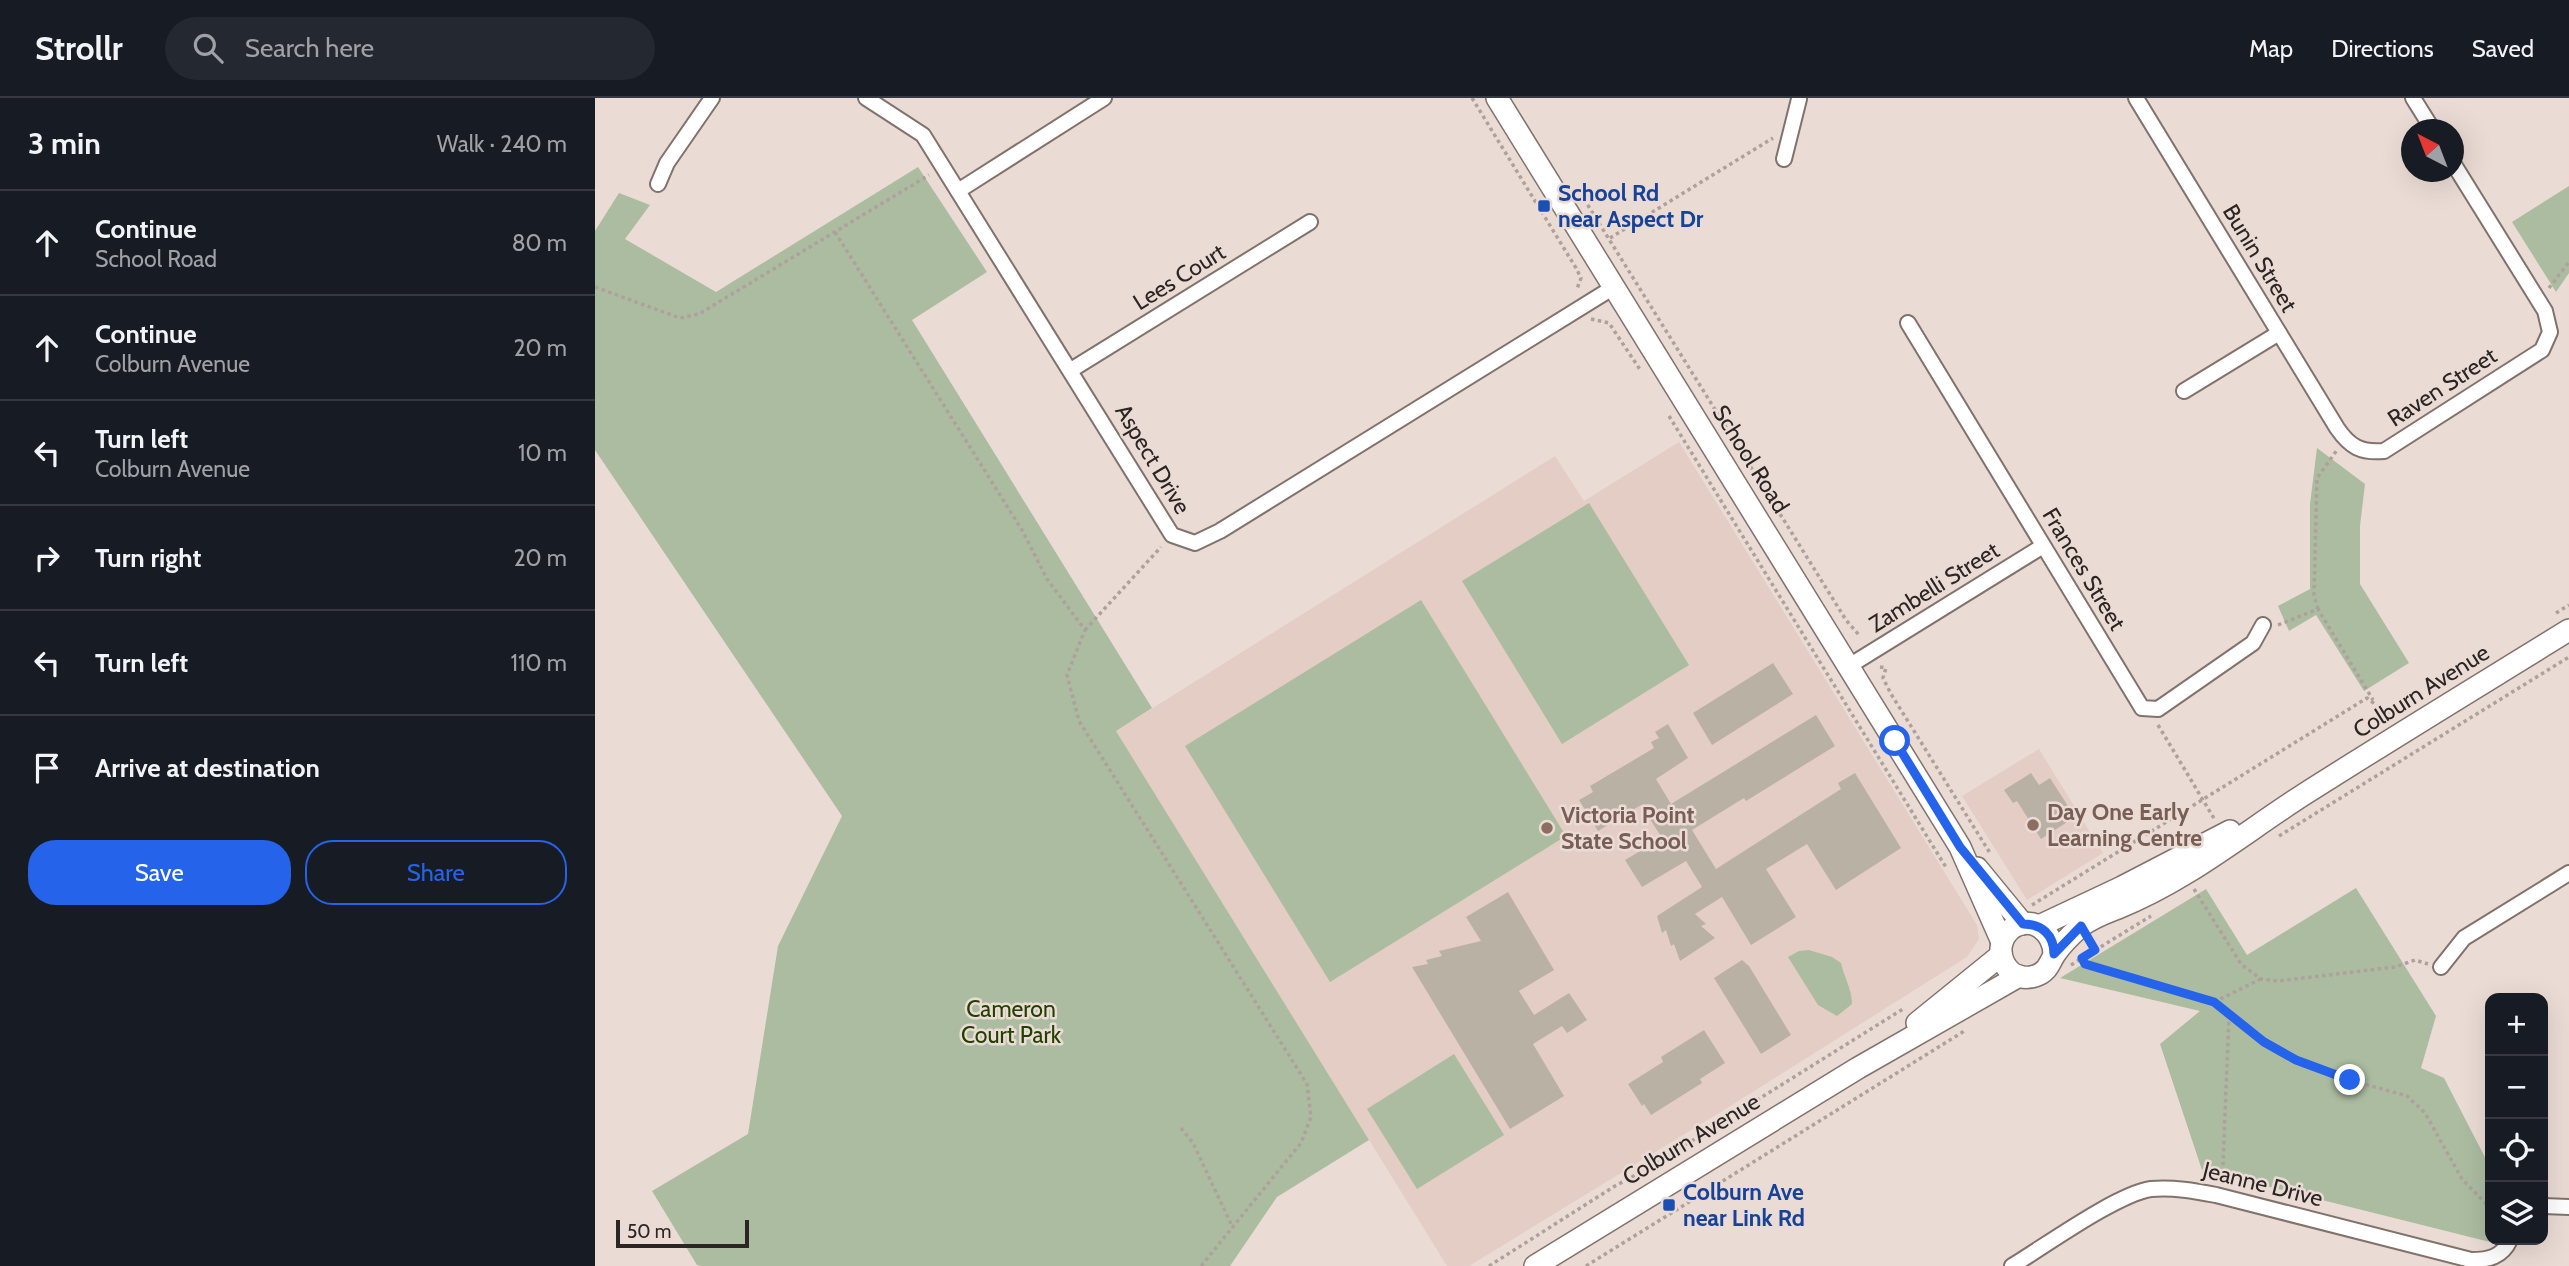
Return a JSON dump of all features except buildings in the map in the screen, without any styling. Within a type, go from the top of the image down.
[{"type":"main road","name":"School Road","points":[[1497,98],[1600,244],[1614,287],[1960,847],[2001,948]]},
{"type":"main road","name":"Colburn Avenue","points":[[1876,1058],[2001,948],[2010,930],[2028,918],[2122,887],[2301,797],[2569,630]]},
{"type":"main road","name":"Colburn Avenue","points":[[1535,1266],[1876,1058],[2019,976],[2028,978],[2045,971],[2062,960],[2081,926],[2187,887],[2301,797]]},
{"type":"main road","name":"School Road","points":[[1960,847],[2028,918]]},
{"type":"main road","points":[[2028,918],[2052,938],[2062,960]]},
{"type":"main road","points":[[2001,948],[2007,968],[2019,976]]},
{"type":"street","points":[[658,184],[667,163],[712,98]]},
{"type":"street","name":"Aspect Drive","points":[[866,98],[923,135],[1172,535],[1195,542],[1220,531],[1614,287]]},
{"type":"street","points":[[958,191],[1104,98]]},
{"type":"street","points":[[1784,159],[1800,98]]},
{"type":"street","name":"Bunin Street","points":[[2136,98],[2346,441]]},
{"type":"street","points":[[2413,98],[2426,119]]},
{"type":"street","points":[[2464,181],[2536,297]]},
{"type":"street","name":"Lees Court","points":[[1071,370],[1310,222]]},
{"type":"street","name":"Raven Street","points":[[2346,441],[2367,453],[2384,451],[2542,350],[2550,332],[2545,311],[2536,297]]},
{"type":"street","name":"Frances Street","points":[[1908,323],[2142,708]]},
{"type":"street","points":[[2184,391],[2279,333]]},
{"type":"street","name":"Zambelli Street","points":[[1849,666],[2043,546]]},
{"type":"street","points":[[2142,708],[2158,709],[2253,643],[2263,625]]},
{"type":"street","points":[[2441,967],[2464,938],[2569,873]]},
{"type":"street","name":"Jeanne Drive","points":[[2013,1266],[2112,1204],[2149,1189],[2184,1189],[2216,1195],[2471,1260],[2491,1263],[2507,1245]]},
{"type":"street","points":[[2548,1206],[2569,1208]]},
{"type":"path","points":[[1472,98],[1576,268],[1581,278],[1577,289]]},
{"type":"path","points":[[1600,244],[1793,125]]},
{"type":"path","points":[[595,287],[680,318],[699,314],[942,166]]},
{"type":"path","points":[[1580,192],[1600,244],[1846,620],[1860,635]]},
{"type":"path","points":[[835,232],[1022,530],[1047,579],[1085,630]]},
{"type":"path","points":[[2536,297],[2554,285],[2569,262]]},
{"type":"path","points":[[1588,315],[1593,321],[1609,323],[1646,379]]},
{"type":"path","points":[[1668,414],[1953,878]]},
{"type":"path","points":[[2346,441],[2317,478],[2314,595],[2318,609],[2396,738]]},
{"type":"path","points":[[1172,535],[1085,630],[1067,675],[1079,721],[1307,1084],[1311,1117],[1301,1143],[1201,1266]]},
{"type":"path","points":[[2547,619],[2569,605]]},
{"type":"path","points":[[2263,625],[2282,626],[2318,609]]},
{"type":"path","points":[[2277,838],[2569,657]]},
{"type":"path","points":[[1880,667],[1886,668],[1883,678],[1891,694],[1996,862]]},
{"type":"path","points":[[2028,918],[2031,905],[2367,698],[2384,711],[2397,713],[2406,707]]},
{"type":"path","points":[[2142,708],[2159,726],[2223,835]]},
{"type":"path","points":[[2187,887],[2241,964],[2261,979],[2278,981],[2395,967],[2415,960],[2441,967]]},
{"type":"path","points":[[2062,960],[2082,958],[2162,909]]},
{"type":"path","points":[[2081,926],[2095,950]]},
{"type":"path","points":[[2082,958],[2085,964],[2214,1002],[2264,1042],[2296,1060],[2350,1080],[2407,1096],[2425,1113],[2462,1179],[2485,1203]]},
{"type":"path","points":[[2214,1002],[2261,979]]},
{"type":"path","points":[[1489,1266],[1911,1004]]},
{"type":"path","points":[[2216,1195],[2223,1164],[2229,1015]]},
{"type":"path","points":[[1586,1266],[1976,1024]]},
{"type":"path","points":[[1181,1128],[1193,1143],[1233,1228]]},
{"type":"shaded area","name":"Victoria Point State School","points":[[1679,442],[1977,925],[1979,939],[1967,957],[1724,1110],[1469,1266],[1447,1266],[1116,731],[1555,456],[1584,501]]},
{"type":"shaded area","name":"Day One Early Learning Centre","points":[[2039,749],[2103,853],[2027,900],[1962,796]]},
{"type":"green space","name":"Cameron Court Park","points":[[918,167],[987,272],[912,320],[1152,708],[1116,731],[1369,1140],[1277,1197],[1230,1266],[701,1266],[697,1265],[652,1191],[748,1134],[778,946],[842,816],[595,450],[595,231],[619,193],[650,205],[625,239],[716,292]]},
{"type":"green space","points":[[2569,186],[2569,273],[2556,292],[2512,222]]},
{"type":"green space","points":[[2317,448],[2365,484],[2360,526],[2360,584],[2409,663],[2364,691],[2316,615],[2289,631],[2278,606],[2310,589],[2310,504]]},
{"type":"green space","points":[[1589,503],[1689,665],[1562,744],[1462,581]]},
{"type":"green space","points":[[1421,600],[1566,836],[1330,982],[1185,746]]},
{"type":"green space","points":[[2356,888],[2436,1016],[2421,1068],[2444,1078],[2485,1157],[2485,1241],[2202,1170],[2160,1044],[2200,1011],[2060,978],[2206,889],[2247,955]]},
{"type":"green space","points":[[1809,950],[1832,957],[1841,963],[1852,1004],[1837,1016],[1818,1005],[1788,957],[1799,951]]},
{"type":"green space","points":[[1454,1054],[1504,1135],[1417,1189],[1367,1109]]},
{"type":"place","name":"School Rd near Aspect Dr","points":[[1544,206]]},
{"type":"place","name":"Day One Early Learning Centre","points":[[2033,825]]},
{"type":"place","name":"Victoria Point State School","points":[[1547,828]]},
{"type":"place","name":"Colburn Ave near Link Rd","points":[[1669,1205]]},
{"type":"route","points":[[1895,741],[1960,847],[2023,924],[2039,926],[2046,931],[2052,938],[2054,954],[2081,926],[2095,950],[2082,958],[2085,964],[2214,1002],[2264,1042],[2296,1060],[2350,1080]]}]
